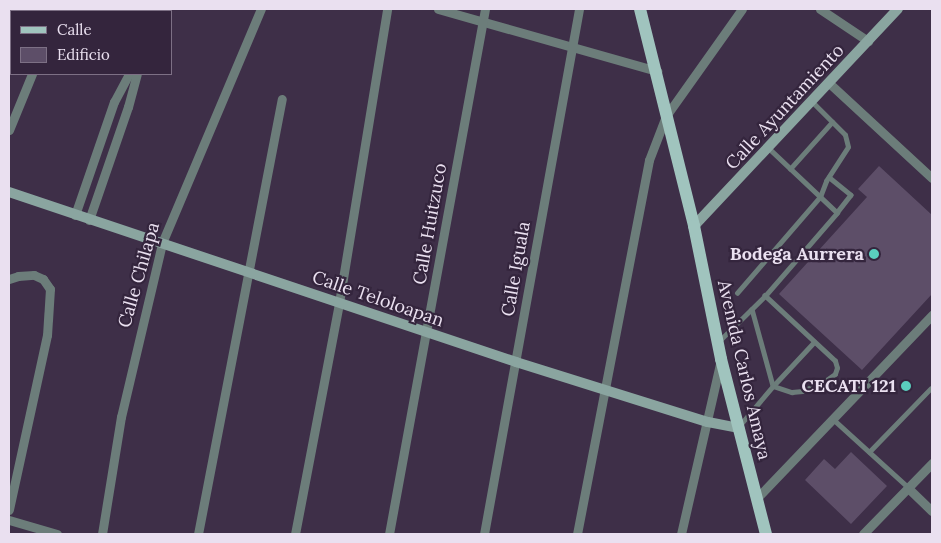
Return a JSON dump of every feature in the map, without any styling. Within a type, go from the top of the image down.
[{"type":"main road","name":"Avenida Carlos Amaya","points":[[640,9],[657,71],[666,116],[694,226],[718,342],[766,534]]},
{"type":"street","name":"Calle Chilapa","points":[[102,534],[121,417],[162,243],[261,9]]},
{"type":"street","points":[[295,534],[339,302],[387,9]]},
{"type":"street","points":[[438,9],[657,71]]},
{"type":"street","name":"Calle Huitzuco","points":[[389,534],[485,9]]},
{"type":"street","name":"Calle Iguala","points":[[484,534],[578,9]]},
{"type":"street","points":[[577,534],[649,160],[666,116],[742,9]]},
{"type":"street","points":[[820,9],[868,41]]},
{"type":"street","name":"Calle Ayuntamiento","points":[[694,226],[898,9]]},
{"type":"street","points":[[9,130],[32,75]]},
{"type":"street","points":[[75,215],[114,102],[128,75]]},
{"type":"street","points":[[89,220],[137,75]]},
{"type":"street","points":[[830,83],[929,175],[932,164]]},
{"type":"street","points":[[198,534],[282,99]]},
{"type":"street","name":"Calle Teloloapan","points":[[9,192],[604,391],[708,422],[739,428]]},
{"type":"street","points":[[9,279],[18,276],[34,275],[43,279],[50,289],[47,335],[9,510]]},
{"type":"street","points":[[758,498],[932,316]]},
{"type":"street","points":[[681,534],[722,358]]},
{"type":"street","points":[[863,534],[932,463]]},
{"type":"street","points":[[908,488],[932,511]]},
{"type":"street","points":[[9,520],[56,534]]},
{"type":"lane","points":[[737,293],[820,197],[829,176],[846,150],[848,143],[845,135],[812,102]]},
{"type":"lane","points":[[790,169],[832,122]]},
{"type":"lane","points":[[768,148],[836,213]]},
{"type":"lane","points":[[718,342],[765,296],[851,196],[829,176]]},
{"type":"lane","points":[[765,296],[835,361],[837,365],[835,374],[814,388],[792,392],[773,386]]},
{"type":"lane","points":[[752,309],[773,386]]},
{"type":"lane","points":[[739,428],[747,415],[814,342]]},
{"type":"lane","points":[[869,452],[930,389]]},
{"type":"lane","points":[[832,420],[908,488]]},
{"type":"building","name":"Bodega Aurrera","points":[[879,166],[932,215],[932,294],[862,370],[779,294],[867,197],[858,189]]},
{"type":"building","points":[[851,452],[887,486],[851,524],[805,480],[824,459],[835,469]]},
{"type":"place","name":"Bodega Aurrera","points":[[874,254]]},
{"type":"place","name":"CECATI 121","points":[[906,386]]}]
